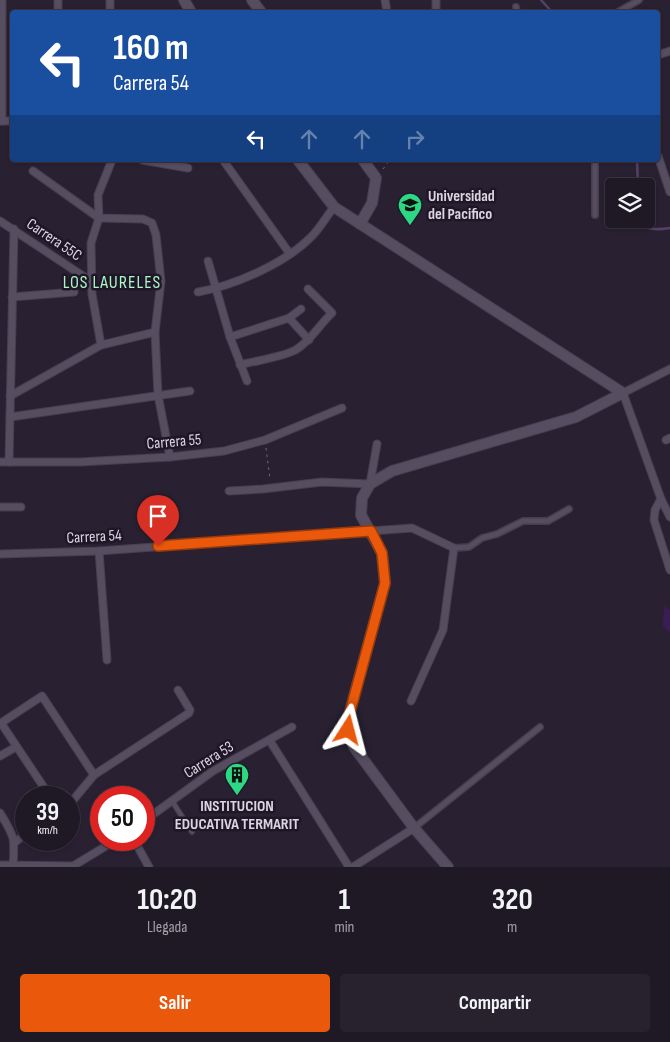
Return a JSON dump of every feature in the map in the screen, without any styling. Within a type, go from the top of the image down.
[{"type":"main road","points":[[300,162],[334,207],[623,393]]},
{"type":"main road","points":[[360,224],[372,203],[376,178],[364,162]]},
{"type":"main road","points":[[448,867],[414,828],[354,746],[348,730],[350,712],[385,583],[382,553],[361,515],[362,498],[370,484],[392,471],[576,417],[623,393]]},
{"type":"street","points":[[1,121],[2,0]]},
{"type":"street","points":[[621,10],[638,0]]},
{"type":"street","points":[[101,345],[92,294],[91,243],[99,218],[98,195],[111,162]]},
{"type":"street","points":[[154,162],[188,168]]},
{"type":"street","points":[[224,162],[290,254]]},
{"type":"street","points":[[594,162],[595,214]]},
{"type":"street","points":[[660,162],[670,192]]},
{"type":"street","points":[[33,171],[99,218],[143,219],[152,224],[156,235],[161,281],[155,332],[158,395],[170,457]]},
{"type":"street","points":[[198,292],[236,283],[290,254],[310,238],[334,207]]},
{"type":"street","name":"Carrera 55C","points":[[0,220],[92,282]]},
{"type":"street","points":[[9,462],[14,229]]},
{"type":"street","points":[[208,261],[230,336],[247,381]]},
{"type":"street","points":[[240,365],[295,351],[309,340],[332,313],[308,289]]},
{"type":"street","points":[[12,297],[74,292]]},
{"type":"street","points":[[230,336],[289,318],[301,309]]},
{"type":"street","points":[[289,318],[309,340]]},
{"type":"street","points":[[10,396],[101,345],[155,332]]},
{"type":"street","points":[[670,369],[623,393],[661,498],[670,517]]},
{"type":"street","points":[[10,417],[190,391]]},
{"type":"street","name":"Carrera 55","points":[[0,462],[80,462],[170,457],[224,451],[266,440],[342,408]]},
{"type":"street","points":[[229,490],[271,488],[322,482],[370,484],[377,444]]},
{"type":"street","points":[[661,498],[654,520],[670,570]]},
{"type":"street","points":[[0,507],[20,507]]},
{"type":"street","points":[[411,701],[442,630],[454,548],[469,547],[482,538],[497,534],[523,521],[548,521],[569,509]]},
{"type":"street","name":"Carrera 54","points":[[0,554],[99,551],[412,528],[454,548]]},
{"type":"street","points":[[99,551],[107,660]]},
{"type":"street","points":[[80,792],[94,775],[190,713],[178,690]]},
{"type":"street","points":[[44,786],[1,723],[42,696],[94,775]]},
{"type":"street","name":"Carrera 53","points":[[155,813],[212,771],[270,741],[292,727]]},
{"type":"street","points":[[353,867],[414,828],[540,727]]},
{"type":"street","points":[[270,741],[349,867]]},
{"type":"street","points":[[0,756],[16,747]]},
{"type":"street","points":[[0,813],[12,832],[14,842],[13,866]]},
{"type":"street","points":[[0,865],[27,867],[73,866],[98,851]]},
{"type":"street","points":[[140,851],[149,867]]},
{"type":"lane","points":[[172,801],[192,832]]},
{"type":"path","points":[[376,178],[388,162]]},
{"type":"path","points":[[266,440],[271,488]]},
{"type":"shaded area","points":[[664,606],[670,610],[670,633],[663,626]]},
{"type":"waterway","points":[[541,0],[550,10]]},
{"type":"waterway","points":[[637,162],[638,178]]},
{"type":"waterway","points":[[647,228],[670,228]]},
{"type":"place","name":"Universidad del Pacifico","points":[[410,226]]},
{"type":"place","name":"INSTITUCION EDUCATIVA TERMARIT","points":[[237,796]]},
{"type":"district","name":"LOS LAURELES","points":[[112,282]]},
{"type":"route","points":[[158,546],[371,531],[382,553],[385,583],[350,712],[348,730]]}]
